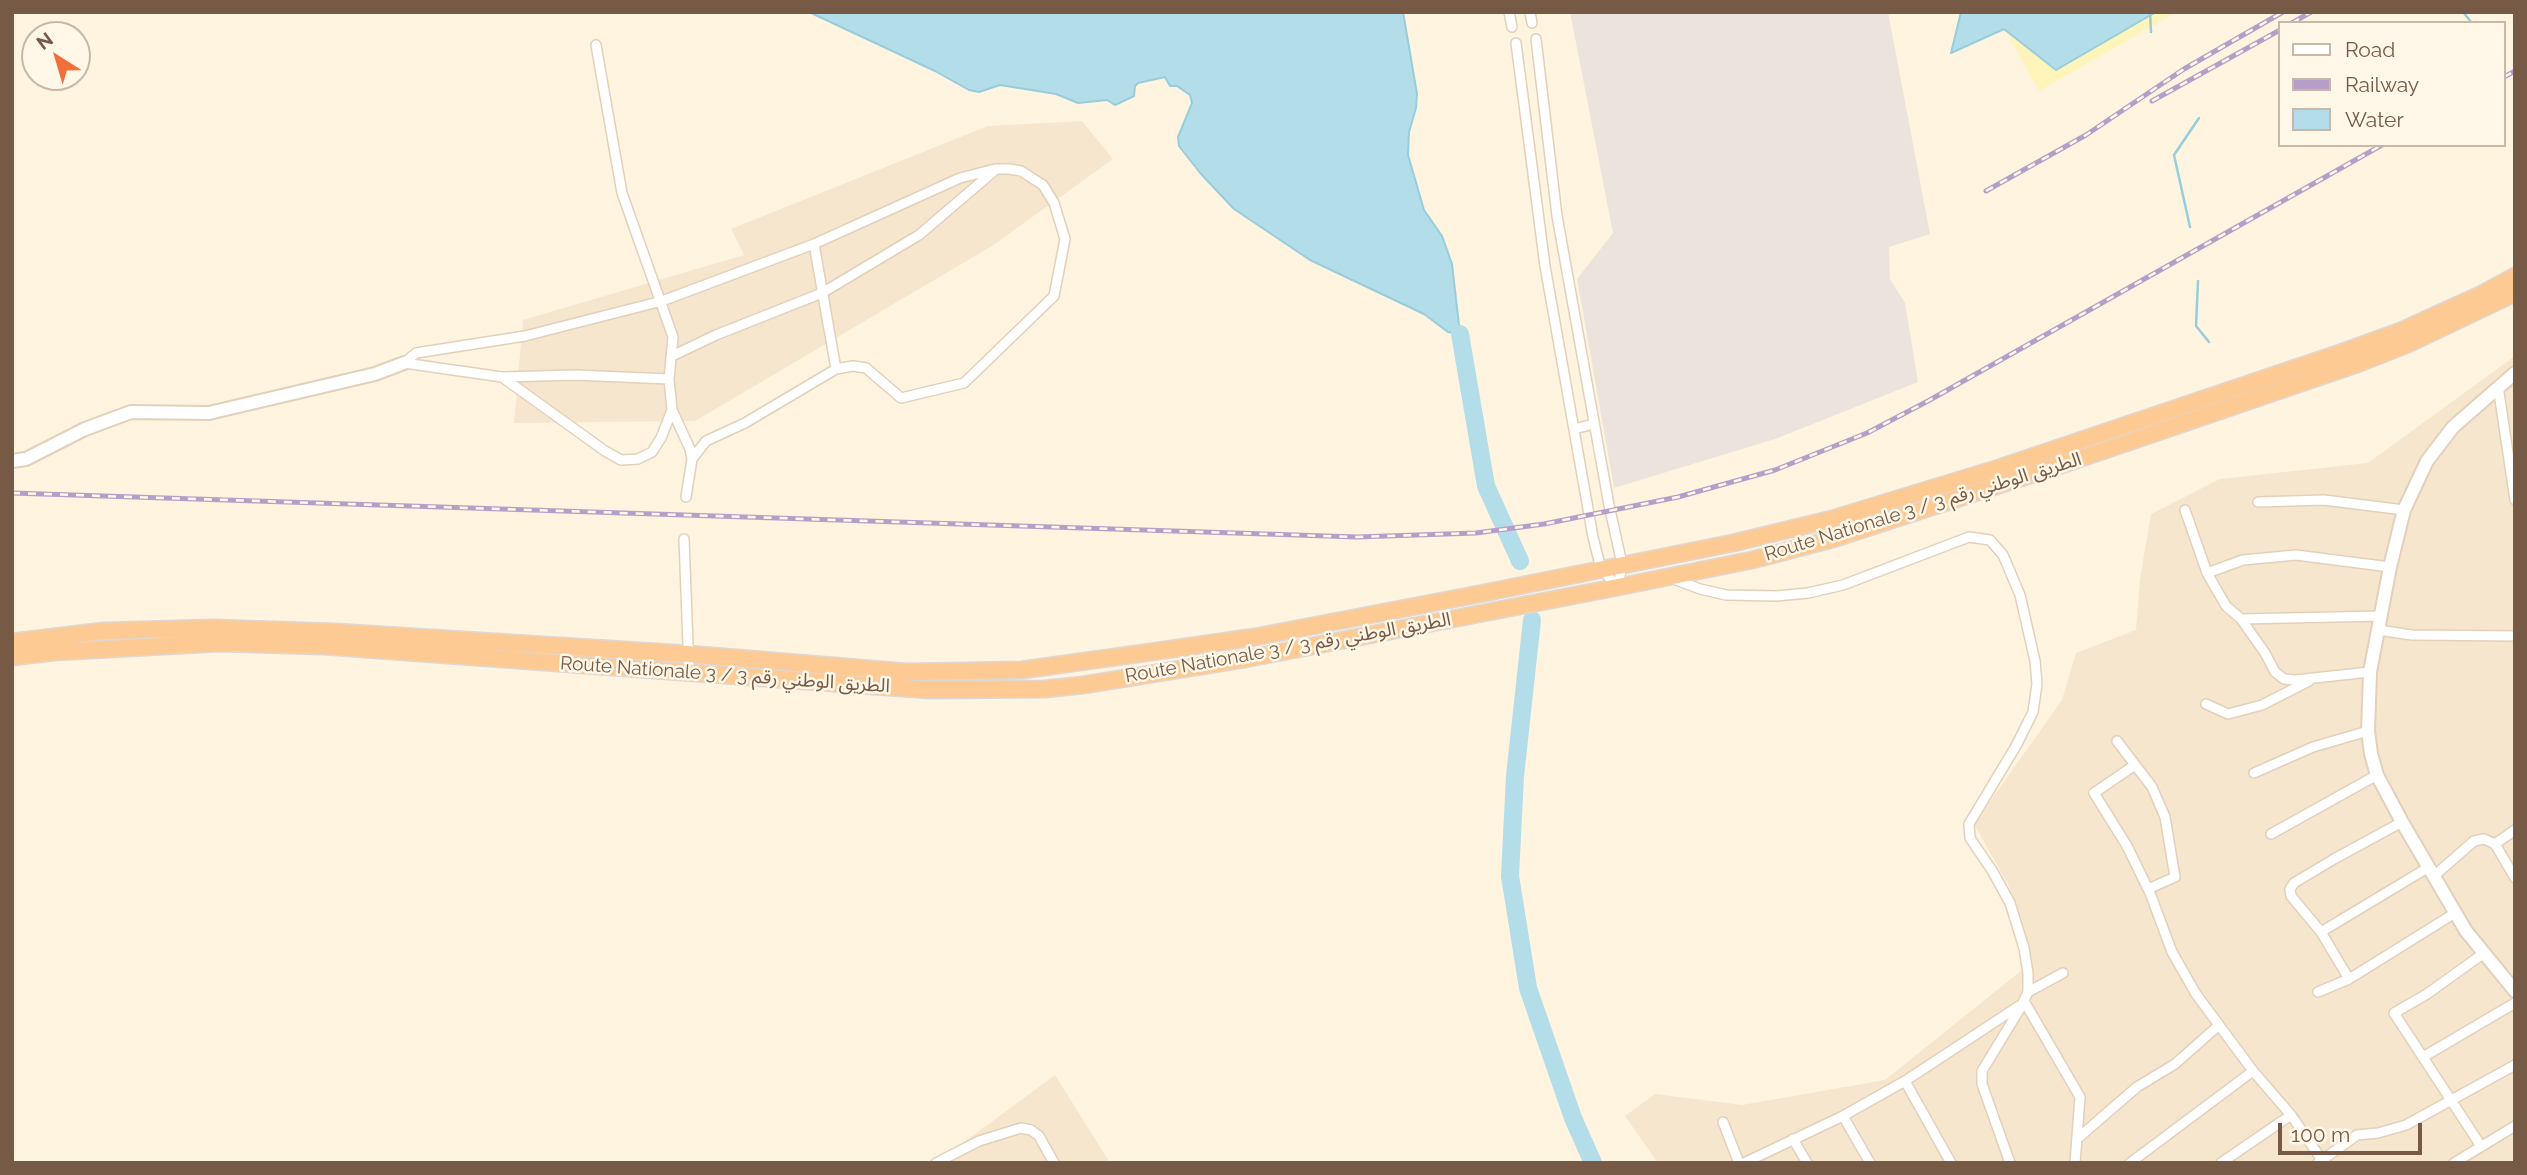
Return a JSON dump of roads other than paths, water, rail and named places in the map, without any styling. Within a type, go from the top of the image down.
[{"type":"highway","name":"Route Nationale 3 / الطريق الوطني رقم 3","points":[[12,642],[104,631],[213,628],[335,632],[688,654],[907,672],[1022,670],[1255,637],[1733,543],[1832,519],[2068,445],[2389,335],[2480,295],[2515,276]]},
{"type":"highway","name":"Route Nationale 3 / الطريق الوطني رقم 3","points":[[12,657],[54,652],[219,643],[324,646],[688,671],[869,687],[930,690],[1045,689],[1250,658],[1670,577],[1752,560],[1836,538],[2073,461],[2370,359],[2515,293]]},
{"type":"highway","points":[[2068,445],[2073,461]]},
{"type":"street","points":[[1509,12],[1512,27]]},
{"type":"street","points":[[1530,12],[1532,23]]},
{"type":"street","points":[[1536,39],[1557,216],[1622,564],[1618,587]]},
{"type":"street","points":[[1516,43],[1539,218],[1574,429],[1601,569],[1618,587]]},
{"type":"street","points":[[596,45],[622,193],[673,337],[669,379],[672,410],[692,459],[685,498]]},
{"type":"street","points":[[672,356],[716,335],[822,293],[919,235],[995,169]]},
{"type":"street","points":[[12,461],[26,458],[85,429],[131,412],[209,413],[374,374],[404,363],[416,353],[525,336],[662,301],[814,244],[960,178],[995,169],[1021,171],[1043,185],[1055,203],[1065,239],[1054,296],[964,383],[901,398],[866,368],[853,366],[835,369],[745,423],[706,441],[692,459]]},
{"type":"street","points":[[1539,218],[1557,216]]},
{"type":"street","points":[[814,244],[835,369]]},
{"type":"street","points":[[1558,336],[1577,333]]},
{"type":"street","points":[[404,363],[502,377],[575,375],[669,379]]},
{"type":"street","points":[[2515,373],[2453,427],[2427,461],[2404,510],[2389,567],[2370,672],[2368,731],[2377,775],[2402,822],[2455,913],[2515,990]]},
{"type":"street","points":[[502,377],[621,460],[638,459],[652,452],[661,438],[672,410]]},
{"type":"street","points":[[2498,386],[2515,500]]},
{"type":"street","points":[[1574,429],[1594,424]]},
{"type":"street","points":[[2258,502],[2324,500],[2404,510]]},
{"type":"street","points":[[2185,510],[2207,573],[2226,606],[2241,620],[2265,653],[2275,673],[2284,679],[2370,672]]},
{"type":"street","points":[[1670,577],[1700,589],[1726,595],[1776,596],[1808,593],[1843,585],[1969,537],[1990,540],[1997,547],[2010,567],[2020,595],[2035,661],[2037,684],[2033,712],[2016,746],[1969,824],[1970,838],[2010,903],[2024,948],[2025,999],[2080,1097],[2075,1163]]},
{"type":"street","points":[[684,539],[688,671]]},
{"type":"street","points":[[2207,573],[2243,560],[2296,555],[2389,567]]},
{"type":"street","points":[[2241,620],[2381,616]]},
{"type":"street","points":[[2378,630],[2424,635],[2515,636]]},
{"type":"street","points":[[2206,704],[2228,714],[2262,705],[2314,678]]},
{"type":"street","points":[[2254,773],[2313,747],[2368,731]]},
{"type":"street","points":[[2117,740],[2152,787],[2165,817],[2175,877],[2148,889]]},
{"type":"street","points":[[2135,765],[2094,793],[2127,846],[2148,889],[2172,952],[2196,994],[2253,1071],[2291,1115],[2321,1162],[2357,1135],[2392,1130],[2452,1101],[2515,1065]]},
{"type":"street","points":[[2272,834],[2377,775]]},
{"type":"street","points":[[2349,979],[2321,932],[2291,896],[2290,889],[2294,883],[2402,822]]},
{"type":"street","points":[[2495,844],[2515,830]]},
{"type":"street","points":[[2321,932],[2431,872],[2474,841],[2484,839],[2495,844],[2515,878]]},
{"type":"street","points":[[2318,992],[2349,979],[2455,913]]},
{"type":"street","points":[[2481,1146],[2394,1013],[2484,953]]},
{"type":"street","points":[[1723,1122],[1742,1163],[1843,1116],[1905,1081],[2063,974]]},
{"type":"street","points":[[2010,1163],[1982,1084],[1982,1071],[2025,999]]},
{"type":"street","points":[[2423,1057],[2515,1003]]},
{"type":"street","points":[[2078,1138],[2137,1087],[2175,1064],[2218,1026]]},
{"type":"street","points":[[2130,1163],[2253,1071]]},
{"type":"street","points":[[1905,1081],[1951,1163]]},
{"type":"street","points":[[2221,1163],[2291,1115]]},
{"type":"street","points":[[1843,1116],[1870,1163]]},
{"type":"street","points":[[2454,1163],[2515,1126]]},
{"type":"street","points":[[936,1163],[979,1141],[1021,1128],[1040,1136],[1054,1163]]},
{"type":"street","points":[[1793,1139],[1807,1163]]},
{"type":"water","points":[[809,12],[1403,12],[1417,94],[1409,132],[1408,155],[1424,210],[1442,236],[1452,264],[1460,334],[1448,332],[1424,314],[1310,260],[1234,209],[1179,146],[1178,137],[1192,103],[1190,95],[1177,86],[1170,86],[1165,77],[1138,83],[1134,96],[1115,105],[1107,100],[1078,103],[1056,94],[1000,85],[979,92],[969,90],[935,71]]},
{"type":"water","points":[[1961,12],[2156,12],[2056,70],[2004,29],[1951,53]]},
{"type":"waterway","points":[[2150,12],[2151,32]]},
{"type":"waterway","points":[[2463,12],[2470,21]]},
{"type":"waterway","points":[[2190,227],[2174,155],[2199,118]]},
{"type":"waterway","points":[[2198,281],[2196,326],[2209,342]]},
{"type":"waterway","points":[[1460,334],[1486,486],[1520,561]]},
{"type":"waterway","points":[[1532,620],[1515,776],[1510,876],[1528,988],[1573,1118],[1593,1163]]},
{"type":"railway","points":[[1986,191],[2086,135],[2184,69],[2283,12]]},
{"type":"railway","points":[[2295,21],[2311,12]]},
{"type":"railway","points":[[2152,101],[2278,31]]},
{"type":"railway","points":[[2506,76],[2515,71]]},
{"type":"railway","points":[[12,493],[1357,537],[1476,533],[1544,524],[1678,497],[1775,470],[1867,433],[2378,147]]}]
